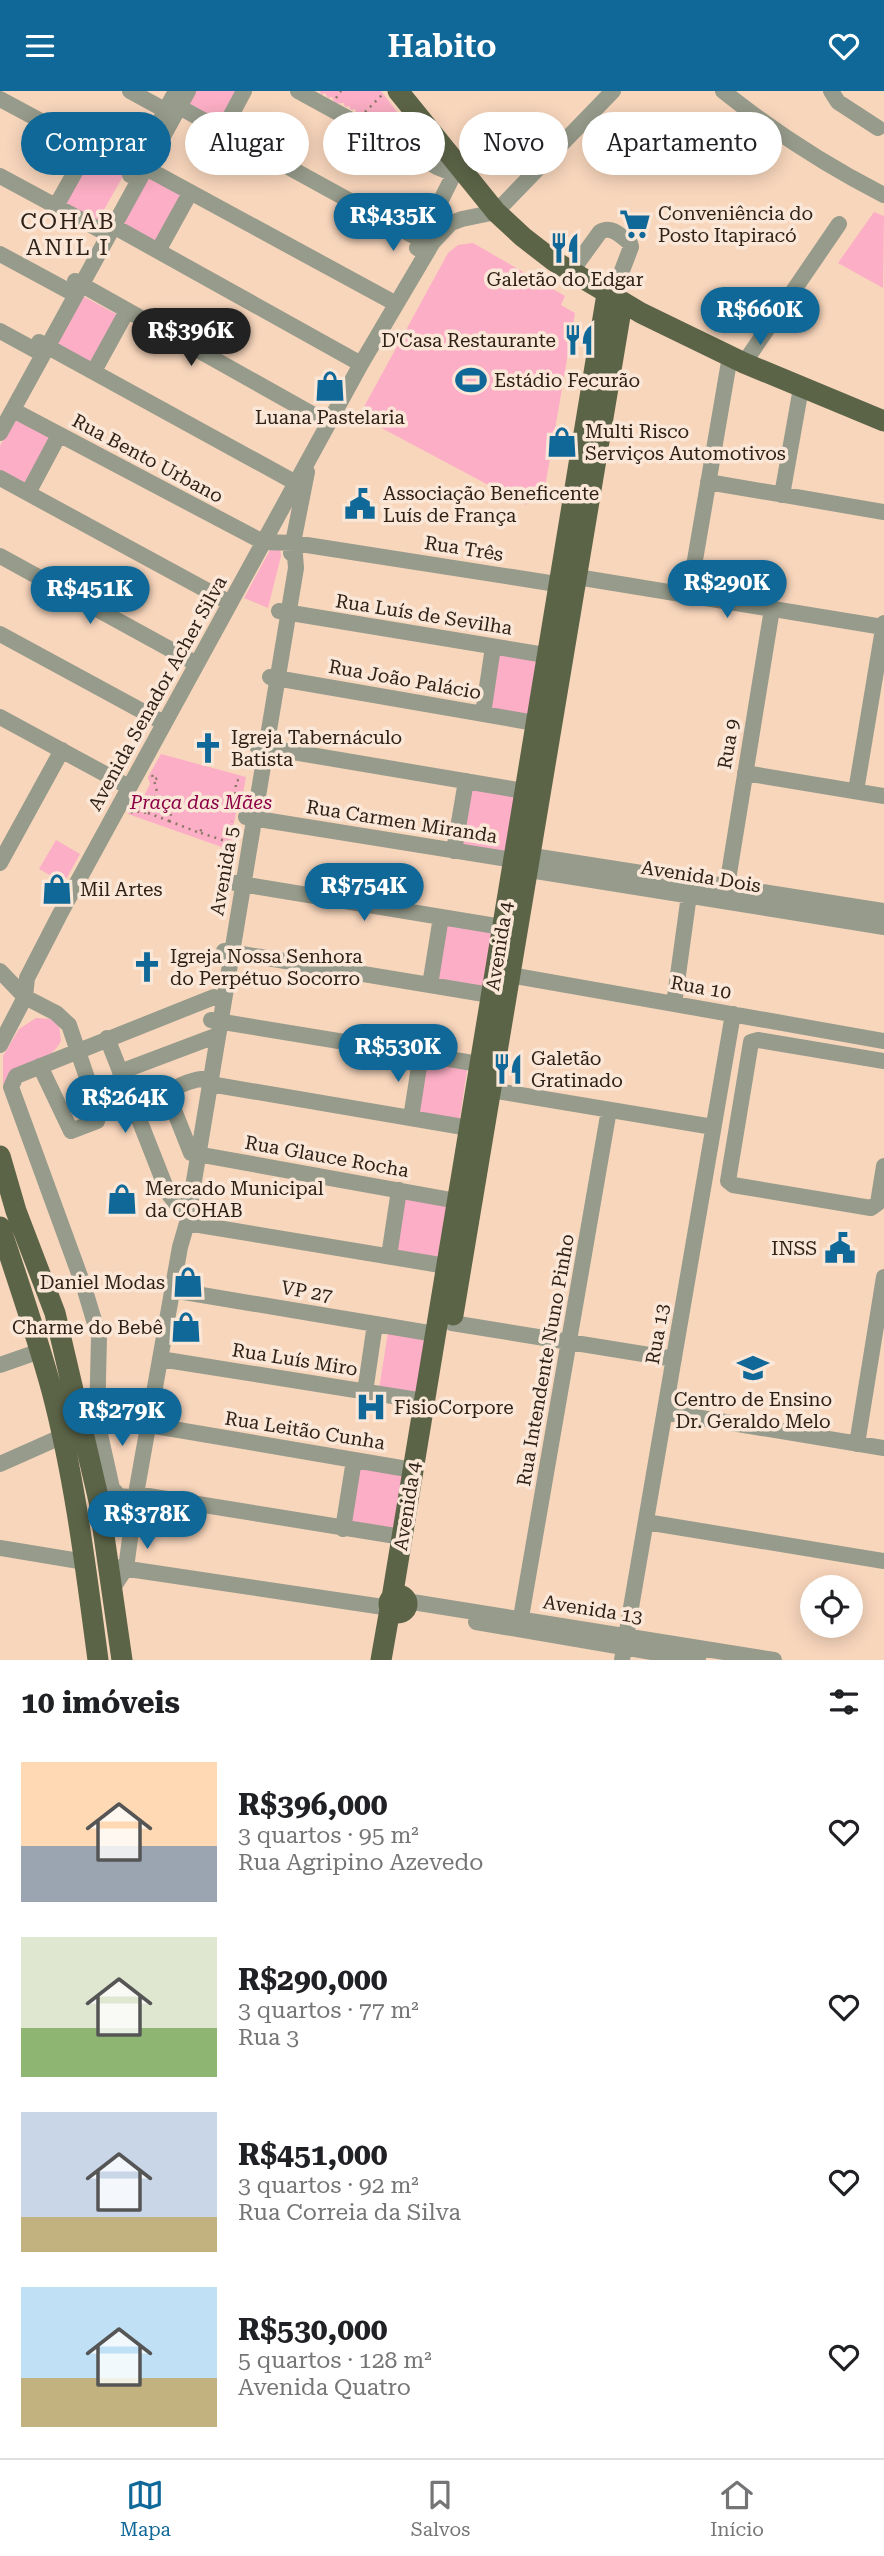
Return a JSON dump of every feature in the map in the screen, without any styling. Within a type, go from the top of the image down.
[{"type":"main road","points":[[387,91],[491,213],[536,257],[612,299],[737,360],[884,421]]},
{"type":"main road","points":[[398,91],[457,171]]},
{"type":"main road","points":[[491,213],[612,299]]},
{"type":"main road","name":"Avenida 4","points":[[449,1296],[446,1266],[457,1201],[491,1090],[491,995],[502,927],[519,861],[570,583],[612,299]]},
{"type":"main road","name":"Avenida 4","points":[[381,1660],[399,1605],[471,1162],[469,1128],[479,1064],[510,975],[524,790],[535,723],[555,657]]},
{"type":"main road","points":[[0,1156],[16,1211],[55,1313],[89,1423],[99,1501],[117,1567],[112,1589],[122,1660]]},
{"type":"main road","points":[[0,1227],[29,1312],[63,1436],[85,1562],[98,1660]]},
{"type":"main road","name":"Avenida 4","points":[[395,1660],[402,1537],[413,1469],[425,1437],[424,1401],[443,1328]]},
{"type":"street","points":[[130,91],[173,105],[188,91]]},
{"type":"street","points":[[233,112],[244,91]]},
{"type":"street","points":[[299,91],[437,167],[457,171]]},
{"type":"street","points":[[491,213],[613,91]]},
{"type":"street","points":[[723,91],[799,146],[849,178],[884,195]]},
{"type":"street","points":[[831,91],[838,102],[878,128]]},
{"type":"street","points":[[0,99],[24,112]]},
{"type":"street","name":"Avenida Senador Acher Silva","points":[[361,364],[389,300],[457,171]]},
{"type":"street","points":[[56,206],[73,175]]},
{"type":"street","points":[[0,433],[4,411],[136,175]]},
{"type":"street","points":[[152,175],[389,300]]},
{"type":"street","points":[[301,175],[421,240]]},
{"type":"street","points":[[0,176],[56,206],[158,251],[361,364]]},
{"type":"street","points":[[158,251],[190,193]]},
{"type":"street","name":"Avenida Senador Acher Silva","points":[[0,1045],[25,997],[27,978],[361,364],[444,228],[462,219],[491,213]]},
{"type":"street","points":[[689,595],[708,482],[737,360],[839,224]]},
{"type":"street","points":[[571,272],[600,232],[611,230],[630,243],[631,247],[612,299]]},
{"type":"street","points":[[0,254],[127,311],[328,423]]},
{"type":"street","points":[[94,371],[127,311]]},
{"type":"street","points":[[0,331],[41,346],[94,371],[296,483]]},
{"type":"street","points":[[782,495],[801,388]]},
{"type":"street","name":"Rua Bento Urbano","points":[[4,411],[59,435],[263,542]]},
{"type":"street","points":[[28,493],[59,435]]},
{"type":"street","name":"Avenida 5","points":[[117,1567],[136,1494],[180,1247],[283,612],[296,568],[295,543],[310,456]]},
{"type":"street","points":[[0,478],[230,603]]},
{"type":"street","points":[[708,482],[884,512]]},
{"type":"street","name":"Rua Três","points":[[263,542],[295,543],[570,583],[689,595],[884,625]]},
{"type":"street","points":[[0,556],[197,663]]},
{"type":"street","name":"Rua 9","points":[[727,886],[772,609]]},
{"type":"street","name":"Rua Luís de Sevilha","points":[[283,612],[555,657]]},
{"type":"street","points":[[856,791],[879,683],[884,625]]},
{"type":"street","points":[[0,634],[164,723]]},
{"type":"street","points":[[483,714],[493,647]]},
{"type":"street","name":"Rua João Palácio","points":[[272,678],[535,723]]},
{"type":"street","points":[[1,719],[129,787]]},
{"type":"street","points":[[261,746],[524,790]]},
{"type":"street","points":[[0,863],[62,750]]},
{"type":"street","points":[[745,773],[884,796]]},
{"type":"street","points":[[454,851],[466,781]]},
{"type":"street","name":"Rua Carmen Miranda","points":[[249,818],[519,861]]},
{"type":"street","name":"Avenida Dois","points":[[519,861],[727,886],[884,911]]},
{"type":"street","name":"Avenida Dois","points":[[519,861],[688,895],[884,927]]},
{"type":"street","points":[[238,883],[502,927]]},
{"type":"street","points":[[674,1004],[688,895]]},
{"type":"street","points":[[430,985],[441,917]]},
{"type":"street","points":[[226,951],[491,995]]},
{"type":"street","name":"Avenida 5","points":[[214,1029],[214,997],[226,951]]},
{"type":"street","points":[[0,963],[27,978]]},
{"type":"street","points":[[0,971],[25,997],[63,1018],[74,1033],[99,1113],[97,1121],[71,1131],[40,1066]]},
{"type":"street","name":"Rua 10","points":[[510,975],[884,1041]]},
{"type":"street","points":[[214,997],[16,1076],[11,1087],[84,1287],[99,1337],[89,1423],[111,1488],[119,1496],[130,1497],[136,1494],[402,1537]]},
{"type":"street","name":"Rua 13","points":[[624,1648],[733,1014]]},
{"type":"street","points":[[120,1072],[214,1029],[421,1054],[479,1064]]},
{"type":"street","points":[[107,1038],[169,1193],[184,1217],[446,1266]]},
{"type":"street","points":[[884,1061],[758,1040],[751,1042],[727,1178],[733,1185],[871,1208],[878,1203],[884,1166]]},
{"type":"street","points":[[411,1118],[421,1054]]},
{"type":"street","points":[[195,1153],[167,1095],[172,1090],[207,1080],[469,1128]]},
{"type":"street","points":[[491,1090],[713,1127]]},
{"type":"street","name":"Rua Intendente Nuno Pinho","points":[[520,1624],[609,1110]]},
{"type":"street","name":"Rua Glauce Rocha","points":[[195,1153],[457,1201]]},
{"type":"street","points":[[389,1256],[399,1190]]},
{"type":"street","points":[[857,1444],[884,1277]]},
{"type":"street","name":"VP 27","points":[[172,1290],[375,1324],[443,1328],[569,1342],[674,1359]]},
{"type":"street","points":[[365,1392],[375,1324]]},
{"type":"street","points":[[0,1366],[40,1351]]},
{"type":"street","name":"Rua Luís Miro","points":[[160,1359],[424,1401]]},
{"type":"street","points":[[665,1412],[884,1448]]},
{"type":"street","name":"Rua Leitão Cunha","points":[[149,1425],[413,1469]]},
{"type":"street","points":[[0,1464],[63,1436]]},
{"type":"street","points":[[343,1529],[354,1459]]},
{"type":"street","points":[[646,1522],[884,1561]]},
{"type":"street","points":[[0,1548],[85,1562]]},
{"type":"street","name":"Avenida 13","points":[[117,1567],[520,1624],[624,1648],[698,1660]]},
{"type":"street","name":"Avenida 13","points":[[624,1648],[774,1660]]},
{"type":"path","points":[[365,112],[382,95],[379,91]]},
{"type":"path","points":[[148,813],[158,792],[154,780]]},
{"type":"path","points":[[131,813],[148,813],[228,842],[230,848]]},
{"type":"path","points":[[169,821],[171,814]]},
{"type":"path","points":[[200,833],[202,827]]},
{"type":"green space","points":[[191,91],[240,91],[228,112],[194,112],[183,106]]},
{"type":"green space","points":[[320,91],[381,91],[397,112],[356,112],[349,106],[345,107],[344,103],[329,104],[334,101],[332,97],[328,98],[325,93],[321,95]]},
{"type":"green space","points":[[79,175],[124,175],[97,222],[63,203]]},
{"type":"green space","points":[[149,175],[185,193],[155,246],[120,226]]},
{"type":"green space","points":[[874,212],[884,216],[883,288],[838,263]]},
{"type":"green space","name":"Estádio Fecurão","points":[[473,243],[565,296],[561,305],[575,313],[544,493],[529,494],[526,505],[359,416],[448,253],[458,245]]},
{"type":"green space","points":[[81,295],[118,315],[90,367],[54,347]]},
{"type":"green space","points":[[17,414],[55,434],[25,487],[0,472],[0,446]]},
{"type":"green space","points":[[280,549],[281,556],[268,608],[244,598],[270,550]]},
{"type":"green space","points":[[499,652],[543,658],[534,717],[490,710]]},
{"type":"green space","name":"Praça das Mães","points":[[161,754],[246,777],[232,834],[235,840],[233,851],[128,814],[133,806],[140,804],[150,784],[148,777]]},
{"type":"green space","points":[[469,787],[519,795],[509,852],[460,845]]},
{"type":"green space","points":[[56,840],[80,854],[64,883],[39,869]]},
{"type":"green space","points":[[447,923],[496,931],[485,989],[437,980]]},
{"type":"green space","points":[[36,1018],[53,1019],[59,1024],[61,1041],[49,1055],[9,1078],[3,1085],[3,1056],[19,1029]]},
{"type":"green space","points":[[424,1056],[468,1064],[459,1123],[416,1115]]},
{"type":"green space","points":[[402,1194],[451,1203],[442,1262],[392,1253]]},
{"type":"green space","points":[[388,1332],[431,1337],[421,1396],[379,1389]]},
{"type":"green space","points":[[356,1465],[402,1473],[393,1532],[346,1525]]},
{"type":"place","name":"Conveniência do Posto Itapiracó","points":[[635,224]]},
{"type":"place","name":"Galetão do Edgar","points":[[565,248]]},
{"type":"place","name":"D'Casa Restaurante","points":[[579,340]]},
{"type":"place","name":"Estádio Fecurão","points":[[471,380]]},
{"type":"place","name":"Luana Pastelaria","points":[[330,386]]},
{"type":"place","name":"Multi Risco Serviços Automotivos","points":[[562,442]]},
{"type":"place","name":"Associação Beneficente Luís de França","points":[[360,504]]},
{"type":"place","name":"Igreja Tabernáculo Batista","points":[[208,748]]},
{"type":"place","name":"Mil Artes","points":[[57,889]]},
{"type":"place","name":"Igreja Nossa Senhora do Perpétuo Socorro","points":[[147,967]]},
{"type":"place","name":"Galetão Gratinado","points":[[508,1069]]},
{"type":"place","name":"Mercado Municipal da COHAB","points":[[122,1199]]},
{"type":"place","name":"INSS","points":[[840,1248]]},
{"type":"place","name":"Daniel Modas","points":[[188,1282]]},
{"type":"place","name":"Charme do Bebê","points":[[186,1327]]},
{"type":"place","name":"Centro de Ensino Dr. Geraldo Melo","points":[[753,1368]]},
{"type":"place","name":"FisioCorpore","points":[[371,1407]]},
{"type":"district","name":"COHAB ANIL I","points":[[68,234]]}]
